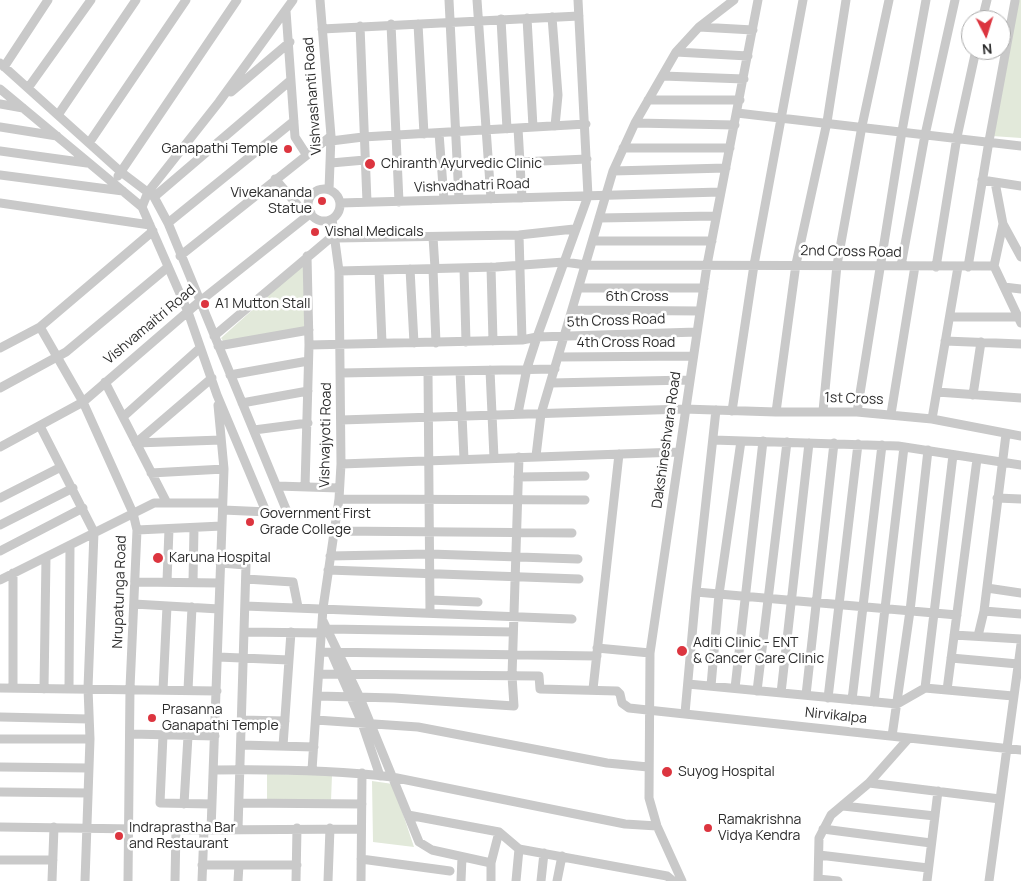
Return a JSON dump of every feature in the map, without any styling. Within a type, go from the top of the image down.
[{"type":"street","points":[[48,0],[2,65],[120,172],[151,194],[168,223],[288,514]]},
{"type":"street","points":[[28,88],[92,0]]},
{"type":"street","points":[[58,115],[136,0]]},
{"type":"street","points":[[89,143],[186,0]]},
{"type":"street","points":[[114,183],[237,0]]},
{"type":"street","points":[[142,207],[293,0]]},
{"type":"street","name":"Vishvashanti Road","points":[[320,0],[331,138],[329,190]]},
{"type":"street","points":[[449,0],[460,199]]},
{"type":"street","points":[[477,0],[491,198]]},
{"type":"street","points":[[518,413],[527,368],[536,337],[564,262],[574,229],[588,196],[586,124],[578,0]]},
{"type":"street","points":[[536,456],[541,414],[563,337],[580,288],[613,171],[635,123],[676,52],[698,27],[734,0]]},
{"type":"street","name":"Dakshineshvara Road","points":[[679,881],[657,826],[649,798],[648,710],[650,653],[684,409],[715,216],[738,113],[758,0]]},
{"type":"street","points":[[732,411],[754,266],[803,0]]},
{"type":"street","points":[[776,412],[796,264],[827,122],[846,0]]},
{"type":"street","points":[[823,411],[837,265],[862,126],[889,0]]},
{"type":"street","points":[[857,412],[902,131],[926,0]]},
{"type":"street","points":[[901,266],[925,135],[955,0]]},
{"type":"street","points":[[968,266],[1015,1]]},
{"type":"street","points":[[286,11],[290,42],[295,137],[306,154]]},
{"type":"street","points":[[322,29],[390,24],[579,16]]},
{"type":"street","points":[[552,17],[558,95],[555,126]]},
{"type":"street","points":[[527,18],[533,127]]},
{"type":"street","points":[[500,19],[507,128]]},
{"type":"street","points":[[390,24],[399,202]]},
{"type":"street","points":[[418,24],[424,134]]},
{"type":"street","points":[[360,26],[367,202]]},
{"type":"street","points":[[698,27],[753,30]]},
{"type":"street","points":[[219,102],[290,42]]},
{"type":"street","points":[[676,52],[748,56]]},
{"type":"street","points":[[936,267],[957,137],[974,60]]},
{"type":"street","points":[[663,76],[744,79]]},
{"type":"street","points":[[151,194],[291,80]]},
{"type":"street","points":[[0,89],[142,207],[188,312],[218,395],[267,514]]},
{"type":"street","points":[[648,100],[740,100]]},
{"type":"street","points":[[0,104],[23,108]]},
{"type":"street","points":[[738,113],[957,137],[1021,146]]},
{"type":"street","points":[[168,223],[294,121]]},
{"type":"street","points":[[635,123],[735,125]]},
{"type":"street","points":[[180,256],[306,154],[331,138],[586,124]]},
{"type":"street","points":[[0,127],[58,136]]},
{"type":"street","points":[[518,128],[522,198]]},
{"type":"street","points":[[439,133],[444,200]]},
{"type":"street","points":[[624,148],[730,148]]},
{"type":"street","points":[[0,151],[87,163]]},
{"type":"street","points":[[520,162],[587,159]]},
{"type":"street","points":[[331,163],[365,160]]},
{"type":"street","points":[[613,171],[726,168]]},
{"type":"street","points":[[0,175],[126,192]]},
{"type":"street","points":[[275,179],[309,215],[322,221],[332,219],[339,211],[340,203],[338,196],[329,190],[319,190],[311,196],[308,206],[309,215]]},
{"type":"street","points":[[982,180],[1021,186]]},
{"type":"street","points":[[995,182],[1003,224],[1021,257]]},
{"type":"street","name":"Vishvadhatri Road","points":[[340,203],[491,198],[606,197],[720,192]]},
{"type":"street","points":[[0,203],[152,228]]},
{"type":"street","name":"Vishvamaitri Road","points":[[0,446],[83,402],[199,302],[309,215]]},
{"type":"street","points":[[599,218],[715,216]]},
{"type":"street","name":"Vishvajyoti Road","points":[[312,770],[321,652],[325,628],[323,608],[339,499],[341,464],[339,271],[332,219]]},
{"type":"street","points":[[950,317],[1020,320],[994,266],[1003,224]]},
{"type":"street","points":[[0,348],[40,327],[152,228]]},
{"type":"street","points":[[214,336],[320,245],[336,238],[519,235],[574,229]]},
{"type":"street","points":[[519,235],[522,340]]},
{"type":"street","points":[[433,237],[436,343]]},
{"type":"street","points":[[593,242],[712,241]]},
{"type":"street","points":[[305,487],[309,345],[307,256]]},
{"type":"street","name":"2nd Cross Road","points":[[339,271],[520,266],[564,262],[586,265],[754,266],[796,264],[936,267],[994,266]]},
{"type":"street","points":[[891,414],[915,266]]},
{"type":"street","points":[[932,419],[958,266]]},
{"type":"street","points":[[0,388],[56,358],[168,267]]},
{"type":"street","points":[[491,267],[492,341]]},
{"type":"street","points":[[464,268],[466,342]]},
{"type":"street","points":[[410,269],[414,343]]},
{"type":"street","points":[[379,270],[382,343]]},
{"type":"street","points":[[1004,287],[1021,289]]},
{"type":"street","points":[[580,288],[704,288]]},
{"type":"street","name":"6th Cross","points":[[573,310],[700,311]]},
{"type":"street","name":"Nrupatunga Road","points":[[40,327],[56,358],[83,402],[133,513],[137,530],[130,688],[128,881]]},
{"type":"street","points":[[218,346],[309,330]]},
{"type":"street","name":"5th Cross Road","points":[[309,345],[466,342],[522,340],[536,337],[697,332]]},
{"type":"street","points":[[946,340],[1021,344]]},
{"type":"street","points":[[973,395],[981,342]]},
{"type":"street","points":[[123,417],[200,348]]},
{"type":"street","name":"4th Cross Road","points":[[558,357],[693,356]]},
{"type":"street","points":[[230,375],[308,361]]},
{"type":"street","points":[[341,373],[527,368],[555,369]]},
{"type":"street","points":[[490,370],[494,458]]},
{"type":"street","points":[[460,371],[464,459]]},
{"type":"street","points":[[428,372],[430,417],[430,612]]},
{"type":"street","points":[[136,443],[212,378]]},
{"type":"street","points":[[551,383],[689,380]]},
{"type":"street","points":[[105,382],[167,503]]},
{"type":"street","points":[[242,403],[308,391]]},
{"type":"street","points":[[937,392],[1021,398]]},
{"type":"street","points":[[202,881],[202,865],[212,804],[218,691],[224,469],[218,395]]},
{"type":"street","name":"1st Cross","points":[[341,420],[684,409],[776,412],[823,411],[891,414],[932,419],[1021,436]]},
{"type":"street","points":[[685,713],[716,410]]},
{"type":"street","points":[[254,430],[308,423]]},
{"type":"street","points":[[40,426],[94,532],[88,688],[90,738],[85,881]]},
{"type":"street","points":[[978,636],[984,611],[1006,434]]},
{"type":"street","points":[[136,443],[221,440]]},
{"type":"street","points":[[713,440],[882,445],[928,450],[1003,464],[1021,465]]},
{"type":"street","points":[[711,686],[720,594],[741,441]]},
{"type":"street","points":[[735,688],[763,441]]},
{"type":"street","points":[[757,690],[787,442]]},
{"type":"street","points":[[781,693],[809,442]]},
{"type":"street","points":[[806,696],[834,443]]},
{"type":"street","points":[[828,698],[858,444]]},
{"type":"street","points":[[852,700],[882,445]]},
{"type":"street","points":[[874,702],[904,447]]},
{"type":"street","points":[[892,736],[910,612],[928,450]]},
{"type":"street","points":[[341,464],[678,452]]},
{"type":"street","points":[[319,674],[540,676],[540,688],[594,689],[619,454]]},
{"type":"street","points":[[925,688],[953,455]]},
{"type":"street","points":[[318,696],[514,706],[512,676],[519,457]]},
{"type":"street","points":[[947,690],[977,459]]},
{"type":"street","points":[[0,498],[61,467]]},
{"type":"street","points":[[151,473],[224,469]]},
{"type":"street","points":[[518,477],[585,476]]},
{"type":"street","points":[[278,486],[340,488]]},
{"type":"street","points":[[0,524],[73,488]]},
{"type":"street","points":[[997,498],[1021,499]]},
{"type":"street","points":[[339,499],[585,500]]},
{"type":"street","points":[[0,580],[154,504],[167,503],[222,507],[267,514],[337,515]]},
{"type":"street","points":[[0,551],[83,508]]},
{"type":"street","points":[[137,530],[222,526]]},
{"type":"street","points":[[193,582],[194,528]]},
{"type":"street","points":[[166,581],[169,529]]},
{"type":"street","points":[[335,531],[572,533]]},
{"type":"street","points":[[69,688],[70,546]]},
{"type":"street","points":[[330,556],[430,554],[578,559]]},
{"type":"street","points":[[44,688],[46,557]]},
{"type":"street","points":[[220,563],[246,564],[238,829]]},
{"type":"street","points":[[328,570],[514,579],[579,580]]},
{"type":"street","points":[[13,573],[13,688]]},
{"type":"street","points":[[246,580],[293,582],[298,607]]},
{"type":"street","points":[[136,582],[220,583]]},
{"type":"street","points":[[987,588],[1021,594]]},
{"type":"street","points":[[696,592],[885,607],[910,612],[957,615]]},
{"type":"street","points":[[430,600],[478,602]]},
{"type":"street","points":[[134,604],[219,609]]},
{"type":"street","points":[[163,690],[167,606]]},
{"type":"street","points":[[245,606],[572,619]]},
{"type":"street","points":[[188,690],[192,607]]},
{"type":"street","points":[[984,611],[1021,614]]},
{"type":"street","points":[[244,632],[291,632],[325,628],[513,632]]},
{"type":"street","points":[[325,628],[419,842],[432,850],[491,863]]},
{"type":"street","points":[[283,746],[291,632]]},
{"type":"street","points":[[954,635],[1021,639]]},
{"type":"street","points":[[989,881],[1021,644]]},
{"type":"street","points":[[321,652],[650,653]]},
{"type":"street","points":[[218,657],[289,660]]},
{"type":"street","points":[[952,658],[1018,664]]},
{"type":"street","points":[[688,684],[896,704],[925,688],[1013,696]]},
{"type":"street","points":[[0,688],[130,688],[218,691]]},
{"type":"street","name":"Nirvikalpa","points":[[594,689],[620,692],[624,706],[648,710],[1021,750]]},
{"type":"street","points":[[0,717],[89,719]]},
{"type":"street","points":[[242,720],[285,721]]},
{"type":"street","points":[[316,720],[418,727],[607,763],[648,767]]},
{"type":"street","points":[[367,724],[380,776]]},
{"type":"street","points":[[131,734],[216,736]]},
{"type":"street","points":[[162,735],[160,803],[212,804]]},
{"type":"street","points":[[184,804],[188,736]]},
{"type":"street","points":[[0,739],[90,738]]},
{"type":"street","points":[[838,881],[818,880],[819,838],[823,828],[831,815],[869,783],[908,739]]},
{"type":"street","points":[[241,745],[314,747]]},
{"type":"street","points":[[0,767],[88,768]]},
{"type":"street","points":[[214,770],[312,770],[362,773],[392,777],[625,824],[657,826]]},
{"type":"street","points":[[361,881],[362,773]]},
{"type":"street","points":[[869,783],[1000,799]]},
{"type":"street","points":[[927,881],[938,791]]},
{"type":"street","points":[[0,792],[87,793]]},
{"type":"street","points":[[239,804],[362,804]]},
{"type":"street","points":[[843,806],[935,816]]},
{"type":"street","points":[[408,815],[499,832],[519,848],[667,876],[679,881]]},
{"type":"street","points":[[0,827],[208,830],[362,829]]},
{"type":"street","points":[[52,881],[54,827]]},
{"type":"street","points":[[296,881],[297,828]]},
{"type":"street","points":[[328,881],[330,828]]},
{"type":"street","points":[[823,828],[931,843]]},
{"type":"street","points":[[175,881],[176,829]]},
{"type":"street","points":[[490,881],[491,863],[499,832]]},
{"type":"street","points":[[516,881],[519,848]]},
{"type":"street","points":[[541,881],[544,853]]},
{"type":"street","points":[[819,855],[928,868]]},
{"type":"street","points":[[461,881],[462,856]]},
{"type":"street","points":[[557,881],[562,856]]},
{"type":"street","points":[[361,859],[450,871]]},
{"type":"street","points":[[0,860],[53,860]]},
{"type":"street","points":[[202,865],[297,865]]},
{"type":"street","points":[[238,881],[239,865]]},
{"type":"green space","points":[[1018,0],[1021,0],[1021,138],[992,136],[1007,60],[1011,60],[1011,37]]},
{"type":"green space","points":[[305,263],[304,327],[224,342],[221,338]]},
{"type":"green space","points":[[267,774],[332,775],[331,801],[267,801]]},
{"type":"green space","points":[[372,781],[393,784],[414,847],[373,842]]},
{"type":"place","name":"Ganapathi Temple","points":[[288,149]]},
{"type":"place","name":"Chiranth Ayurvedic Clinic","points":[[370,164]]},
{"type":"place","name":"Vivekananda Statue","points":[[322,201]]},
{"type":"place","name":"Vishal Medicals","points":[[315,232]]},
{"type":"place","name":"A1 Mutton Stall","points":[[205,304]]},
{"type":"place","name":"Government First Grade College","points":[[250,522]]},
{"type":"place","name":"Karuna Hospital","points":[[158,558]]},
{"type":"place","name":"Aditi Clinic - ENT & Cancer Care Clinic","points":[[682,651]]},
{"type":"place","name":"Prasanna Ganapathi Temple","points":[[152,718]]},
{"type":"place","name":"Suyog Hospital","points":[[667,772]]},
{"type":"place","name":"Ramakrishna Vidya Kendra","points":[[708,828]]},
{"type":"place","name":"Indraprastha Bar and Restaurant","points":[[119,836]]}]
